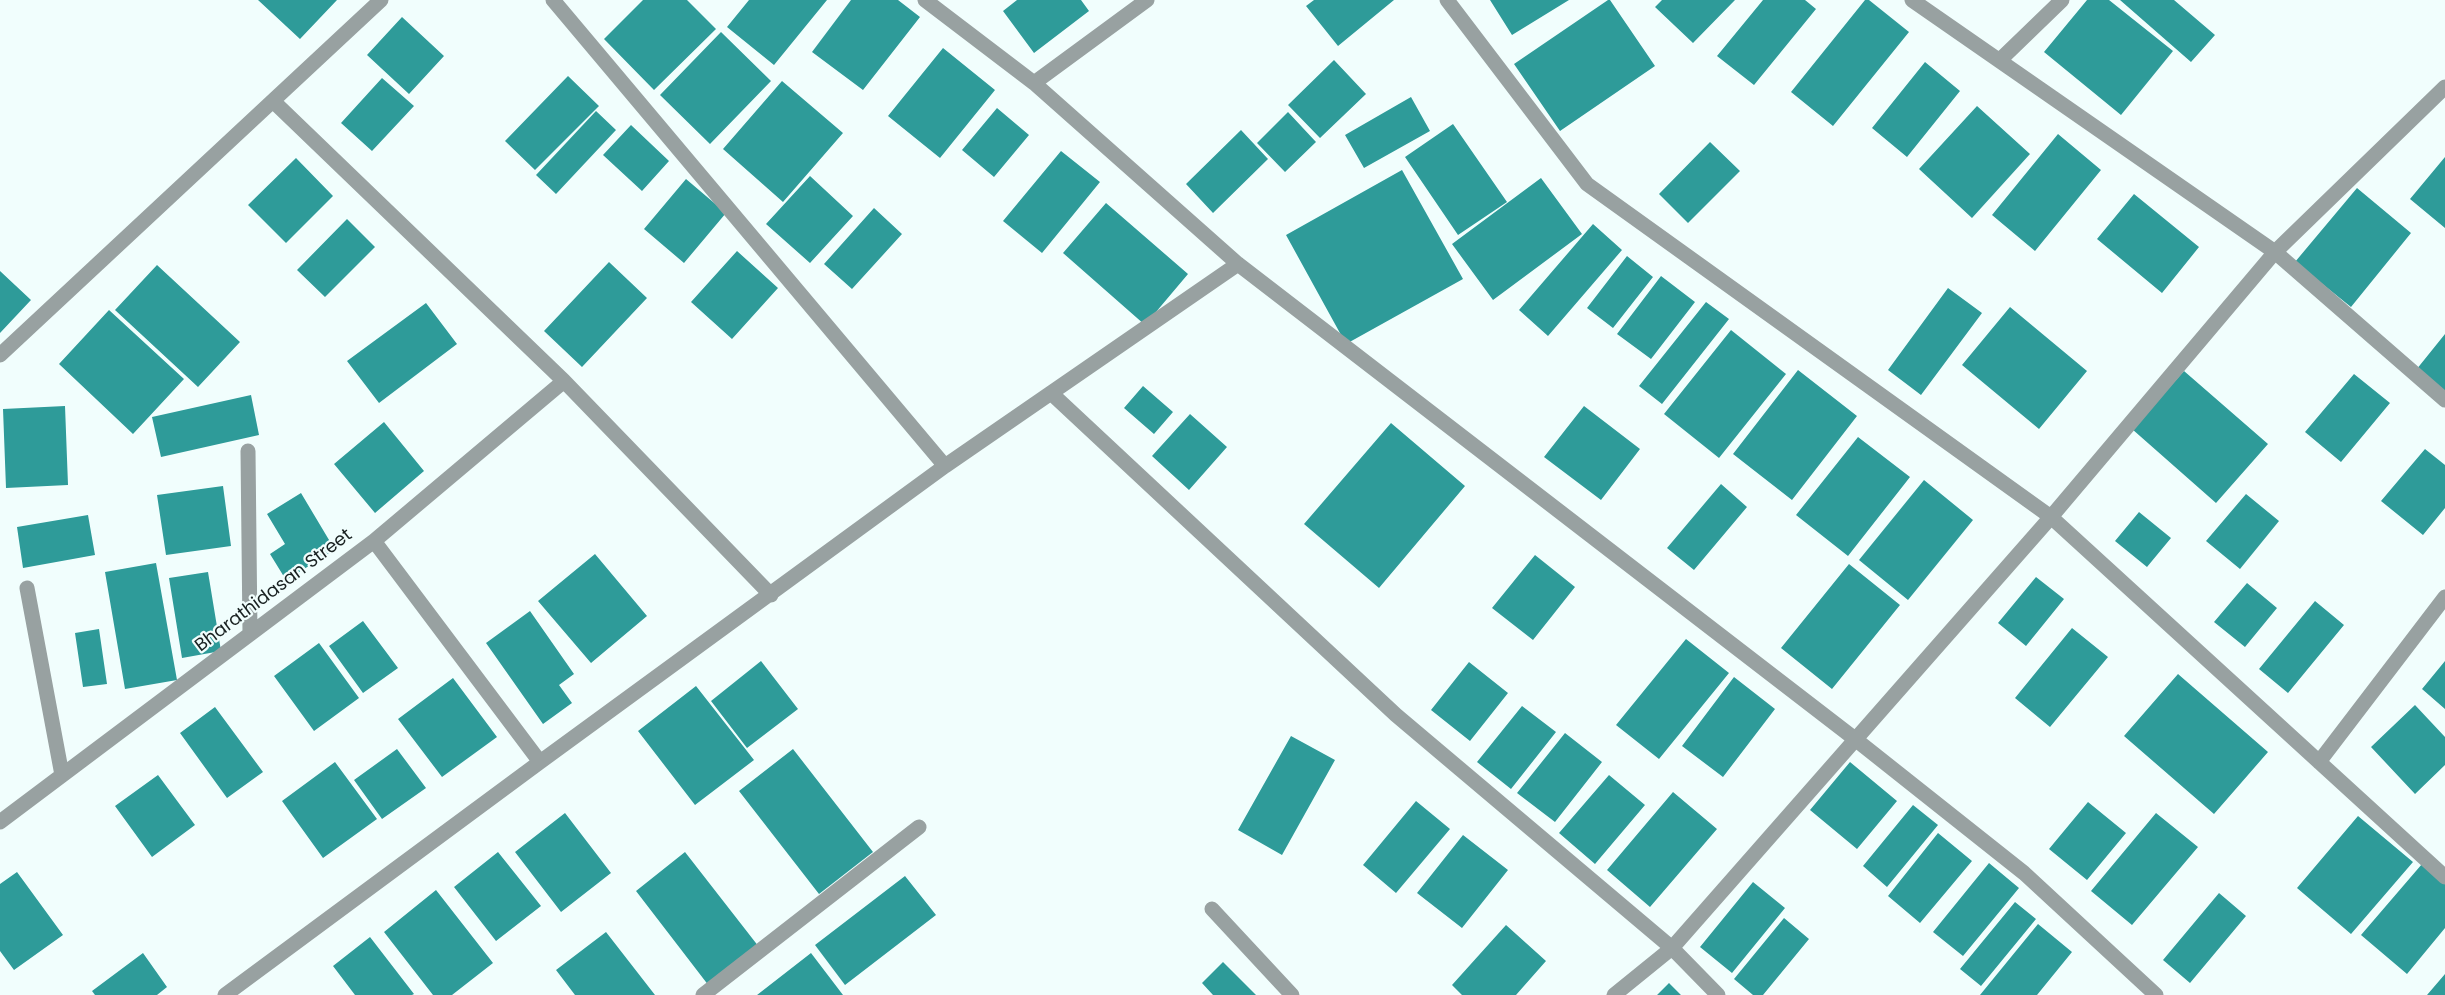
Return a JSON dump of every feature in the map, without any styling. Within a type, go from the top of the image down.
[{"type":"street","points":[[0,355],[381,0]]},
{"type":"street","points":[[553,0],[945,466]]},
{"type":"street","points":[[925,0],[1034,83],[1238,264],[1855,739],[2024,873],[2156,995]]},
{"type":"street","points":[[1034,83],[1147,0]]},
{"type":"street","points":[[1447,0],[1587,184],[2051,517],[2445,877]]},
{"type":"street","points":[[1912,0],[2275,252],[2445,400]]},
{"type":"street","points":[[2000,60],[2062,0]]},
{"type":"street","points":[[1614,995],[1672,948],[2051,517],[2275,252],[2445,87]]},
{"type":"street","points":[[273,101],[564,381],[771,595]]},
{"type":"street","points":[[225,995],[945,466],[1238,264]]},
{"type":"street","name":"Bharathidasan Street","points":[[0,822],[374,541],[564,381]]},
{"type":"street","points":[[1051,393],[1396,715],[1672,948],[1718,995]]},
{"type":"street","points":[[248,451],[250,634]]},
{"type":"street","points":[[374,541],[540,762]]},
{"type":"street","points":[[27,588],[62,775]]},
{"type":"street","points":[[2319,762],[2445,597]]},
{"type":"street","points":[[703,995],[919,827]]},
{"type":"street","points":[[1212,909],[1293,995]]},
{"type":"building","points":[[258,0],[337,0],[300,39]]},
{"type":"building","points":[[643,0],[687,0],[716,29],[654,90],[604,39]]},
{"type":"building","points":[[749,0],[827,0],[774,65],[727,27]]},
{"type":"building","points":[[851,0],[898,0],[920,17],[863,90],[812,52]]},
{"type":"building","points":[[1017,0],[1081,0],[1089,11],[1034,53],[1003,11]]},
{"type":"building","points":[[1314,0],[1394,0],[1338,46],[1306,6]]},
{"type":"building","points":[[1490,0],[1569,0],[1512,35]]},
{"type":"building","points":[[1608,0],[1655,66],[1560,131],[1514,64]]},
{"type":"building","points":[[1662,0],[1735,0],[1693,43],[1655,7]]},
{"type":"building","points":[[1763,0],[1805,0],[1816,9],[1754,85],[1717,56]]},
{"type":"building","points":[[1865,0],[1869,0],[1909,32],[1833,126],[1791,92]]},
{"type":"building","points":[[2087,0],[2109,0],[2173,51],[2121,115],[2044,52]]},
{"type":"building","points":[[2120,0],[2174,0],[2215,35],[2191,62]]},
{"type":"building","points":[[402,17],[444,56],[409,94],[367,55]]},
{"type":"building","points":[[721,32],[771,81],[710,144],[660,95]]},
{"type":"building","points":[[943,48],[995,90],[940,158],[888,116]]},
{"type":"building","points":[[1334,60],[1366,94],[1320,138],[1288,105]]},
{"type":"building","points":[[1925,62],[1960,91],[1907,157],[1872,128]]},
{"type":"building","points":[[568,76],[599,106],[535,170],[505,141]]},
{"type":"building","points":[[382,78],[414,106],[372,151],[341,123]]},
{"type":"building","points":[[782,81],[843,133],[783,202],[723,149]]},
{"type":"building","points":[[1411,97],[1430,131],[1364,168],[1345,135]]},
{"type":"building","points":[[1977,106],[2030,154],[1972,218],[1919,169]]},
{"type":"building","points":[[997,108],[1029,135],[994,177],[962,150]]},
{"type":"building","points":[[596,111],[616,130],[556,194],[536,175]]},
{"type":"building","points":[[1288,112],[1316,142],[1285,172],[1257,143]]},
{"type":"building","points":[[1453,124],[1507,202],[1458,235],[1405,157]]},
{"type":"building","points":[[631,125],[669,161],[642,191],[603,155]]},
{"type":"building","points":[[1241,130],[1268,159],[1213,213],[1186,184]]},
{"type":"building","points":[[2058,134],[2101,170],[2035,251],[1992,215]]},
{"type":"building","points":[[1710,142],[1740,171],[1688,223],[1659,194]]},
{"type":"building","points":[[1061,151],[1100,182],[1042,253],[1003,221]]},
{"type":"building","points":[[2445,157],[2445,228],[2410,199]]},
{"type":"building","points":[[296,158],[333,196],[286,243],[248,205]]},
{"type":"building","points":[[1402,170],[1463,279],[1346,344],[1286,235]]},
{"type":"building","points":[[810,176],[853,216],[810,263],[766,224]]},
{"type":"building","points":[[1541,178],[1582,234],[1493,300],[1452,244]]},
{"type":"building","points":[[686,179],[726,213],[684,263],[644,229]]},
{"type":"building","points":[[2357,188],[2411,233],[2351,307],[2295,262]]},
{"type":"building","points":[[2134,194],[2199,247],[2162,293],[2097,239]]},
{"type":"building","points":[[1106,203],[1188,274],[1145,325],[1063,253]]},
{"type":"building","points":[[874,208],[902,234],[852,289],[824,264]]},
{"type":"building","points":[[347,219],[375,247],[325,297],[297,270]]},
{"type":"building","points":[[1593,224],[1622,250],[1548,336],[1519,310]]},
{"type":"building","points":[[737,251],[778,288],[732,339],[691,302]]},
{"type":"building","points":[[1627,256],[1653,277],[1613,328],[1587,308]]},
{"type":"building","points":[[609,262],[647,298],[582,367],[544,331]]},
{"type":"building","points":[[157,265],[240,342],[198,387],[115,310]]},
{"type":"building","points":[[0,271],[31,300],[0,333]]},
{"type":"building","points":[[1661,276],[1695,302],[1651,359],[1617,334]]},
{"type":"building","points":[[1948,288],[1982,313],[1921,395],[1888,370]]},
{"type":"building","points":[[1706,302],[1729,319],[1662,404],[1639,386]]},
{"type":"building","points":[[426,303],[457,344],[379,403],[347,361]]},
{"type":"building","points":[[2010,307],[2087,371],[2039,429],[1962,365]]},
{"type":"building","points":[[109,310],[184,379],[133,434],[59,364]]},
{"type":"building","points":[[1731,330],[1786,374],[1719,458],[1664,414]]},
{"type":"building","points":[[2445,334],[2445,394],[2416,370]]},
{"type":"building","points":[[1798,370],[1857,416],[1792,500],[1733,454]]},
{"type":"building","points":[[2184,371],[2268,444],[2216,503],[2132,429]]},
{"type":"building","points":[[2354,374],[2390,403],[2341,462],[2305,432]]},
{"type":"building","points":[[1143,386],[1173,412],[1154,434],[1124,408]]},
{"type":"building","points":[[251,395],[259,435],[161,457],[152,417]]},
{"type":"building","points":[[65,406],[68,485],[6,488],[3,409]]},
{"type":"building","points":[[1584,406],[1640,449],[1601,500],[1544,457]]},
{"type":"building","points":[[1190,414],[1227,447],[1189,490],[1152,456]]},
{"type":"building","points":[[384,422],[424,471],[375,513],[334,464]]},
{"type":"building","points":[[1391,423],[1465,486],[1379,588],[1304,524]]},
{"type":"building","points":[[1858,437],[1910,477],[1848,556],[1796,515]]},
{"type":"building","points":[[2425,449],[2445,465],[2445,508],[2423,535],[2381,501]]},
{"type":"building","points":[[1924,480],[1973,520],[1908,600],[1859,560]]},
{"type":"building","points":[[1721,484],[1747,507],[1694,570],[1667,548]]},
{"type":"building","points":[[223,486],[231,546],[166,555],[157,495]]},
{"type":"building","points":[[301,493],[335,550],[286,580],[270,554],[285,544],[267,514]]},
{"type":"building","points":[[2246,494],[2279,521],[2240,569],[2206,541]]},
{"type":"building","points":[[2139,512],[2171,538],[2147,567],[2115,541]]},
{"type":"building","points":[[88,515],[95,555],[23,568],[17,527]]},
{"type":"building","points":[[595,554],[647,616],[591,663],[538,601]]},
{"type":"building","points":[[1535,555],[1575,587],[1533,640],[1492,608]]},
{"type":"building","points":[[156,563],[177,680],[125,689],[105,572]]},
{"type":"building","points":[[1849,564],[1900,605],[1832,689],[1781,648]]},
{"type":"building","points":[[208,572],[221,651],[182,658],[169,578]]},
{"type":"building","points":[[2036,577],[2064,599],[2026,646],[1998,623]]},
{"type":"building","points":[[2247,583],[2277,608],[2245,647],[2214,622]]},
{"type":"building","points":[[2315,601],[2344,625],[2288,693],[2259,669]]},
{"type":"building","points":[[530,611],[574,674],[559,685],[572,703],[543,724],[486,643]]},
{"type":"building","points":[[363,621],[398,668],[363,693],[329,646]]},
{"type":"building","points":[[2072,628],[2108,657],[2050,727],[2015,698]]},
{"type":"building","points":[[99,629],[107,684],[83,687],[75,633]]},
{"type":"building","points":[[1686,639],[1729,673],[1659,759],[1616,725]]},
{"type":"building","points":[[319,643],[359,698],[314,731],[274,676]]},
{"type":"building","points":[[761,661],[798,709],[747,748],[711,701]]},
{"type":"building","points":[[2445,661],[2445,709],[2422,689]]},
{"type":"building","points":[[1469,662],[1508,693],[1470,741],[1431,710]]},
{"type":"building","points":[[2178,674],[2268,752],[2214,814],[2124,736]]},
{"type":"building","points":[[1734,677],[1775,709],[1723,777],[1682,746]]},
{"type":"building","points":[[453,678],[497,737],[442,777],[398,719]]},
{"type":"building","points":[[696,686],[754,760],[695,805],[638,731]]},
{"type":"building","points":[[2415,705],[2445,737],[2445,765],[2415,794],[2371,747]]},
{"type":"building","points":[[1522,706],[1556,732],[1511,789],[1477,762]]},
{"type":"building","points":[[215,707],[263,772],[227,798],[180,733]]},
{"type":"building","points":[[1565,733],[1602,762],[1555,822],[1517,793]]},
{"type":"building","points":[[1291,736],[1335,760],[1282,855],[1238,830]]},
{"type":"building","points":[[397,749],[426,788],[382,819],[354,780]]},
{"type":"building","points":[[793,749],[873,852],[819,894],[739,791]]},
{"type":"building","points":[[335,762],[377,819],[323,858],[282,801]]},
{"type":"building","points":[[1850,762],[1897,801],[1857,849],[1810,810]]},
{"type":"building","points":[[158,775],[195,825],[152,857],[115,806]]},
{"type":"building","points":[[1609,775],[1645,805],[1595,864],[1559,833]]},
{"type":"building","points":[[1673,792],[1717,829],[1650,907],[1607,870]]},
{"type":"building","points":[[1416,801],[1450,829],[1396,893],[1363,865]]},
{"type":"building","points":[[2088,802],[2126,833],[2087,880],[2049,849]]},
{"type":"building","points":[[1913,805],[1938,825],[1887,887],[1863,866]]},
{"type":"building","points":[[565,813],[611,873],[561,912],[515,852]]},
{"type":"building","points":[[2156,813],[2198,847],[2132,925],[2091,891]]},
{"type":"building","points":[[2358,816],[2413,862],[2351,934],[2297,888]]},
{"type":"building","points":[[1938,833],[1972,861],[1920,923],[1888,896]]},
{"type":"building","points":[[1463,835],[1508,870],[1462,928],[1417,893]]},
{"type":"building","points":[[498,852],[541,906],[496,941],[454,887]]},
{"type":"building","points":[[685,852],[759,947],[709,986],[636,891]]},
{"type":"building","points":[[1989,863],[2019,888],[1963,956],[1933,932]]},
{"type":"building","points":[[2422,864],[2445,884],[2445,928],[2407,974],[2361,935]]},
{"type":"building","points":[[17,872],[63,935],[14,970],[0,951],[0,884]]},
{"type":"building","points":[[905,876],[936,915],[845,985],[815,945]]},
{"type":"building","points":[[1753,882],[1785,908],[1732,973],[1700,947]]},
{"type":"building","points":[[436,890],[493,963],[452,995],[433,995],[384,932]]},
{"type":"building","points":[[2219,893],[2246,916],[2190,983],[2163,960]]},
{"type":"building","points":[[2015,902],[2036,919],[1981,986],[1960,969]]},
{"type":"building","points":[[1784,918],[1809,939],[1763,995],[1753,995],[1734,979]]},
{"type":"building","points":[[2038,924],[2072,952],[2037,995],[1980,995]]},
{"type":"building","points":[[1506,925],[1546,961],[1516,995],[1462,995],[1452,985]]},
{"type":"building","points":[[606,932],[655,995],[575,995],[556,970]]},
{"type":"building","points":[[370,937],[414,994],[355,995],[333,966]]},
{"type":"building","points":[[143,953],[167,987],[157,995],[95,995],[92,991]]},
{"type":"building","points":[[811,953],[843,995],[757,995]]},
{"type":"building","points":[[1223,962],[1256,995],[1213,995],[1202,983]]},
{"type":"building","points":[[2445,974],[2445,995],[2427,995]]},
{"type":"building","points":[[1669,983],[1681,995],[1657,995]]}]
